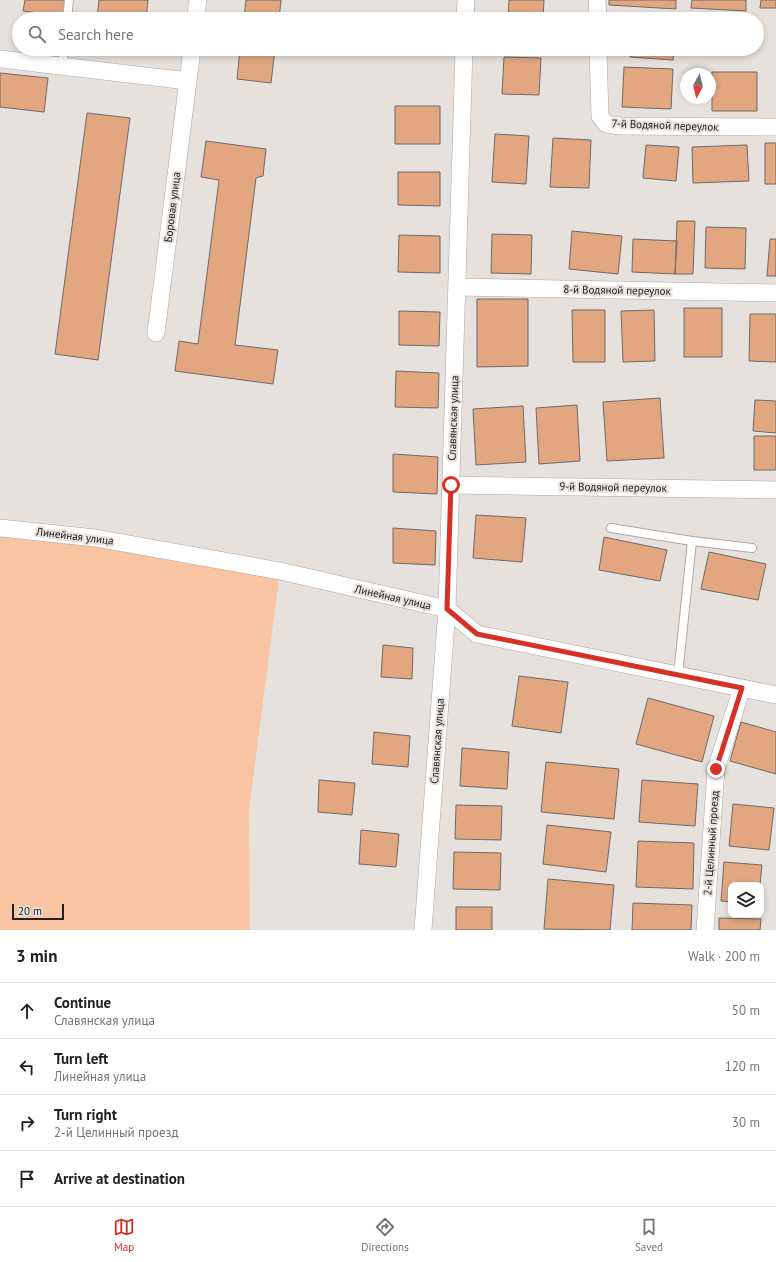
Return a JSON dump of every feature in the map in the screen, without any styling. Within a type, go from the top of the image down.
[{"type":"street","points":[[196,12],[198,0]]},
{"type":"street","points":[[465,12],[466,0]]},
{"type":"street","points":[[597,0],[598,12]]},
{"type":"street","name":"Боровая улица","points":[[156,332],[191,56]]},
{"type":"street","name":"Славянская улица","points":[[423,930],[447,609],[464,56]]},
{"type":"street","name":"7-й Водяной переулок","points":[[598,56],[600,116],[606,124],[620,126],[776,128]]},
{"type":"street","points":[[0,59],[188,81]]},
{"type":"street","name":"8-й Водяной переулок","points":[[457,287],[776,293]]},
{"type":"street","name":"9-й Водяной переулок","points":[[451,485],[776,490]]},
{"type":"street","name":"Линейная улица","points":[[0,528],[95,538],[242,564],[447,609],[477,634],[776,695]]},
{"type":"street","name":"2-й Целинный проезд","points":[[705,930],[716,769],[742,688]]},
{"type":"lane","points":[[68,12],[69,0]]},
{"type":"lane","points":[[62,66],[63,56]]},
{"type":"lane","points":[[611,528],[692,541],[752,548]]},
{"type":"lane","points":[[678,675],[692,541]]},
{"type":"shaded area","points":[[0,528],[280,571],[249,810],[250,930],[0,930]]},
{"type":"building","points":[[25,0],[70,0],[69,12],[23,11]]},
{"type":"building","points":[[99,0],[148,0],[147,12],[98,12]]},
{"type":"building","points":[[246,0],[281,0],[280,12],[245,12]]},
{"type":"building","points":[[509,0],[544,0],[543,12],[508,12]]},
{"type":"building","points":[[609,0],[676,0],[676,9],[609,5]]},
{"type":"building","points":[[692,0],[746,0],[746,11],[691,8]]},
{"type":"building","points":[[761,0],[776,0],[776,8],[760,8]]},
{"type":"building","points":[[239,56],[274,56],[271,83],[237,79]]},
{"type":"building","points":[[630,56],[673,56],[673,60]]},
{"type":"building","points":[[504,57],[541,58],[539,95],[502,94]]},
{"type":"building","points":[[624,67],[673,69],[671,109],[622,107]]},
{"type":"building","points":[[716,72],[757,72],[757,111],[712,111],[712,104],[716,104]]},
{"type":"building","points":[[0,73],[48,78],[44,112],[0,107]]},
{"type":"building","points":[[395,106],[440,106],[440,144],[395,144]]},
{"type":"building","points":[[87,113],[130,118],[98,360],[55,354]]},
{"type":"building","points":[[495,134],[529,136],[526,184],[492,182]]},
{"type":"building","points":[[553,138],[591,140],[589,188],[550,187]]},
{"type":"building","points":[[206,141],[266,149],[263,176],[256,178],[235,345],[278,350],[273,384],[175,371],[179,341],[198,344],[219,180],[201,177]]},
{"type":"building","points":[[765,143],[776,143],[776,184],[765,184]]},
{"type":"building","points":[[646,145],[679,147],[676,181],[643,178]]},
{"type":"building","points":[[747,145],[749,181],[693,183],[692,147]]},
{"type":"building","points":[[398,172],[440,172],[440,206],[398,205]]},
{"type":"building","points":[[677,221],[695,221],[693,274],[675,274]]},
{"type":"building","points":[[706,227],[746,228],[745,269],[705,268]]},
{"type":"building","points":[[572,231],[622,236],[618,274],[569,269]]},
{"type":"building","points":[[492,234],[532,235],[531,274],[491,273]]},
{"type":"building","points":[[399,235],[440,236],[440,273],[398,272]]},
{"type":"building","points":[[633,239],[677,241],[675,274],[632,272]]},
{"type":"building","points":[[770,239],[776,239],[776,276],[767,276]]},
{"type":"building","points":[[477,299],[528,299],[528,366],[477,367]]},
{"type":"building","points":[[684,308],[722,308],[722,357],[684,357]]},
{"type":"building","points":[[572,310],[605,310],[605,362],[573,362]]},
{"type":"building","points":[[654,310],[655,361],[623,362],[621,311]]},
{"type":"building","points":[[399,311],[440,312],[439,346],[399,345]]},
{"type":"building","points":[[750,314],[776,314],[776,362],[749,361]]},
{"type":"building","points":[[396,371],[439,373],[438,408],[395,407]]},
{"type":"building","points":[[660,398],[664,458],[607,461],[603,402]]},
{"type":"building","points":[[755,400],[776,401],[776,433],[753,431]]},
{"type":"building","points":[[577,405],[580,461],[539,464],[536,408]]},
{"type":"building","points":[[523,406],[526,462],[476,465],[473,409]]},
{"type":"building","points":[[754,436],[776,436],[776,470],[754,470]]},
{"type":"building","points":[[393,454],[438,457],[437,494],[393,492]]},
{"type":"building","points":[[476,515],[526,518],[522,562],[473,558]]},
{"type":"building","points":[[393,528],[436,531],[435,565],[393,563]]},
{"type":"building","points":[[604,537],[667,550],[660,581],[599,570]]},
{"type":"building","points":[[709,552],[766,564],[758,600],[701,589]]},
{"type":"building","points":[[383,645],[413,648],[412,679],[381,677]]},
{"type":"building","points":[[519,676],[568,682],[561,733],[512,726]]},
{"type":"building","points":[[648,698],[714,716],[702,762],[636,744]]},
{"type":"building","points":[[741,722],[776,732],[776,774],[730,761]]},
{"type":"building","points":[[374,732],[410,736],[408,767],[372,764]]},
{"type":"building","points":[[462,748],[509,752],[507,789],[460,786]]},
{"type":"building","points":[[546,762],[619,769],[614,819],[541,812]]},
{"type":"building","points":[[319,780],[355,783],[352,815],[318,812]]},
{"type":"building","points":[[642,780],[698,784],[695,826],[639,822]]},
{"type":"building","points":[[733,804],[774,808],[769,850],[729,846]]},
{"type":"building","points":[[456,805],[502,806],[501,840],[455,839]]},
{"type":"building","points":[[547,825],[611,832],[606,872],[543,864]]},
{"type":"building","points":[[361,830],[399,834],[396,867],[359,864]]},
{"type":"building","points":[[638,841],[694,843],[693,889],[636,887]]},
{"type":"building","points":[[454,852],[501,853],[500,890],[453,889]]},
{"type":"building","points":[[724,862],[762,865],[760,882],[728,882],[728,902],[721,901]]},
{"type":"building","points":[[548,879],[614,885],[610,930],[544,929]]},
{"type":"building","points":[[633,903],[692,905],[691,930],[632,930]]},
{"type":"building","points":[[456,907],[492,907],[492,930],[456,930]]},
{"type":"building","points":[[719,918],[761,919],[760,930],[719,930]]},
{"type":"route","points":[[451,485],[447,609],[477,634],[742,688],[716,769]]}]
